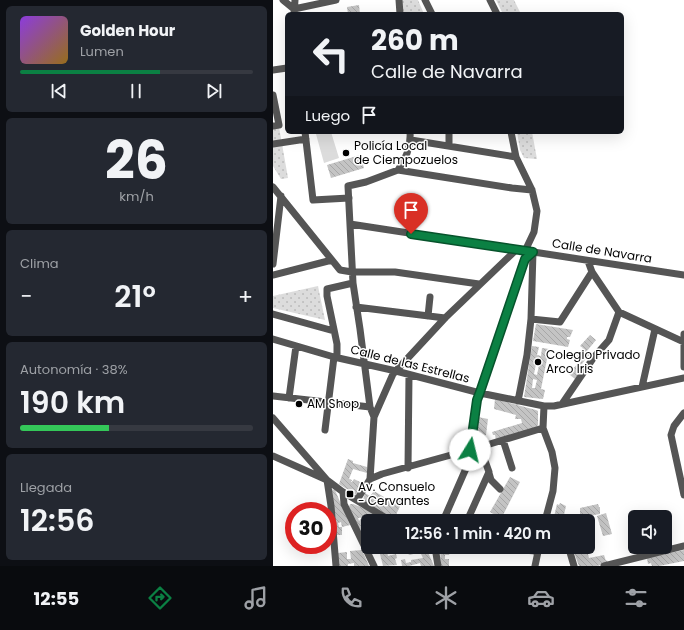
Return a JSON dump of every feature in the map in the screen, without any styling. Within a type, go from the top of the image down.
[{"type":"street","points":[[283,0],[294,11]]},
{"type":"street","points":[[294,11],[295,0]]},
{"type":"street","points":[[294,11],[337,0]]},
{"type":"street","points":[[399,0],[400,12]]},
{"type":"street","points":[[425,0],[431,12]]},
{"type":"street","points":[[490,0],[496,12]]},
{"type":"street","points":[[273,70],[285,68]]},
{"type":"street","points":[[273,95],[279,125],[273,126]]},
{"type":"street","points":[[273,144],[307,134],[313,200],[349,198]]},
{"type":"street","points":[[449,134],[449,146]]},
{"type":"street","points":[[446,514],[471,457],[470,450],[477,400],[525,259],[529,252],[534,232],[537,211],[532,190],[516,157],[511,134]]},
{"type":"street","points":[[398,170],[404,161],[411,136],[449,146],[516,157]]},
{"type":"street","points":[[374,417],[370,407],[353,283],[348,186],[366,182],[398,170],[532,190]]},
{"type":"street","points":[[273,187],[340,270],[352,272],[395,272],[479,284]]},
{"type":"street","points":[[273,264],[281,196]]},
{"type":"street","name":"Calle de Navarra","points":[[350,224],[684,275]]},
{"type":"street","points":[[357,500],[370,479],[374,417],[393,374],[445,318],[516,250]]},
{"type":"street","points":[[518,401],[527,355],[531,319],[532,278],[529,252]]},
{"type":"street","points":[[273,275],[332,260]]},
{"type":"street","points":[[589,260],[592,272],[619,312],[684,342]]},
{"type":"street","points":[[531,319],[560,322],[592,272]]},
{"type":"street","points":[[520,276],[532,278]]},
{"type":"street","points":[[325,430],[337,344],[327,296],[327,289],[353,283]]},
{"type":"street","points":[[428,316],[430,297]]},
{"type":"street","points":[[356,307],[445,318]]},
{"type":"street","points":[[562,404],[594,357],[609,340],[619,312]]},
{"type":"street","points":[[273,314],[334,331]]},
{"type":"street","points":[[642,387],[655,329]]},
{"type":"street","points":[[684,334],[684,367]]},
{"type":"street","name":"Calle de las Estrellas","points":[[273,339],[335,358],[544,406],[562,404],[684,378]]},
{"type":"street","points":[[289,398],[296,346]]},
{"type":"street","points":[[408,468],[409,375]]},
{"type":"street","points":[[273,396],[370,407]]},
{"type":"street","points":[[544,406],[543,428],[552,452],[555,468],[553,491],[547,514]]},
{"type":"street","points":[[684,413],[674,426],[671,435],[684,495]]},
{"type":"street","points":[[273,418],[327,480],[343,492],[380,514]]},
{"type":"street","points":[[370,479],[382,474],[408,468],[543,428]]},
{"type":"street","points":[[503,440],[512,468]]},
{"type":"street","points":[[481,447],[491,480],[500,489]]},
{"type":"street","points":[[273,456],[327,480]]},
{"type":"street","points":[[470,514],[489,472]]},
{"type":"street","points":[[327,480],[331,506],[335,566]]},
{"type":"street","points":[[343,492],[344,504],[374,566]]},
{"type":"street","points":[[604,566],[684,546]]},
{"type":"street","points":[[436,554],[438,566]]},
{"type":"street","points":[[535,566],[538,554]]},
{"type":"street","points":[[570,554],[574,566]]},
{"type":"shaded area","points":[[401,0],[418,0],[423,12],[403,12]]},
{"type":"shaded area","points":[[496,0],[514,0],[520,12],[502,12]]},
{"type":"shaded area","points":[[279,127],[288,178],[281,179],[273,166],[273,129]]},
{"type":"shaded area","points":[[316,134],[332,134],[339,158],[324,163]]},
{"type":"shaded area","points":[[517,134],[532,134],[537,159],[524,158],[520,150]]},
{"type":"shaded area","points":[[318,286],[325,320],[273,308],[273,296]]},
{"type":"building","points":[[359,5],[360,12],[348,12],[347,7]]},
{"type":"building","points":[[360,155],[364,168],[331,178],[327,165]]},
{"type":"building","points":[[536,324],[573,330],[570,337],[567,337],[567,339],[570,340],[568,347],[533,341]]},
{"type":"building","points":[[590,335],[596,340],[587,351],[590,354],[581,365],[584,368],[575,379],[569,374],[578,363],[574,360],[583,348],[580,346]]},
{"type":"building","name":"Colegio Privado Arco Iris","points":[[532,346],[539,347],[537,355],[541,356],[542,348],[549,349],[541,389],[545,390],[543,399],[524,397]],"holes":[[[537,359],[540,360],[537,375],[534,374]],[[533,379],[537,380],[535,388],[532,388]]]},
{"type":"building","points":[[495,399],[538,411],[538,425],[536,428],[496,440],[495,435],[493,435],[492,432],[522,423],[521,419],[515,419],[516,415],[494,409]]},
{"type":"building","points":[[478,417],[488,419],[486,435],[484,436],[475,434]]},
{"type":"building","points":[[348,459],[353,461],[353,463],[367,467],[367,473],[353,469],[349,479],[352,480],[351,482],[354,479],[364,484],[356,495],[339,484]]},
{"type":"building","points":[[510,477],[520,482],[504,514],[494,514],[490,512]]},
{"type":"building","points":[[331,489],[335,490],[350,525],[342,527],[342,535],[337,535],[337,502],[332,502]],"holes":[[[341,522],[342,527],[339,527],[338,523]]]},
{"type":"building","points":[[374,491],[384,497],[384,499],[393,503],[394,497],[403,500],[396,514],[386,514],[363,500],[365,493],[370,496]]},
{"type":"building","points":[[560,503],[566,506],[564,514],[555,514],[557,504],[559,505]]},
{"type":"building","points":[[350,504],[353,504],[366,509],[374,514],[361,514],[361,518],[358,518],[359,521],[361,519],[361,534],[349,507]]},
{"type":"building","points":[[598,504],[600,507],[600,514],[580,514],[580,508]]},
{"type":"building","points":[[606,513],[612,534],[603,536],[597,516]]},
{"type":"building","points":[[361,550],[361,554],[364,554],[369,566],[354,566],[354,563],[348,564],[348,566],[338,566],[338,553],[347,552],[347,559],[351,559],[350,551]]},
{"type":"building","points":[[684,550],[684,561],[659,566],[652,566],[651,563],[648,564],[647,558],[672,554],[672,553]]},
{"type":"building","points":[[380,554],[388,554],[388,556],[396,554],[397,558],[395,559],[397,565],[383,566]]},
{"type":"building","points":[[421,554],[429,554],[434,566],[421,566],[420,563],[402,566],[401,560],[405,559],[406,563],[411,562],[411,560],[423,558]]},
{"type":"building","points":[[440,554],[449,554],[445,555],[445,559],[449,559],[449,566],[441,566]]},
{"type":"building","points":[[575,554],[588,554],[589,558],[604,555],[608,563],[597,566],[579,566]]},
{"type":"place","name":"Policía Local de Ciempozuelos","points":[[346,153]]},
{"type":"place","name":"Colegio Privado Arco Iris","points":[[538,362]]},
{"type":"place","name":"AM Shop","points":[[299,404]]},
{"type":"place","name":"Av. Consuelo - Cervantes","points":[[350,494]]},
{"type":"route","points":[[411,234],[533,252],[525,259],[477,400],[470,450]]}]
